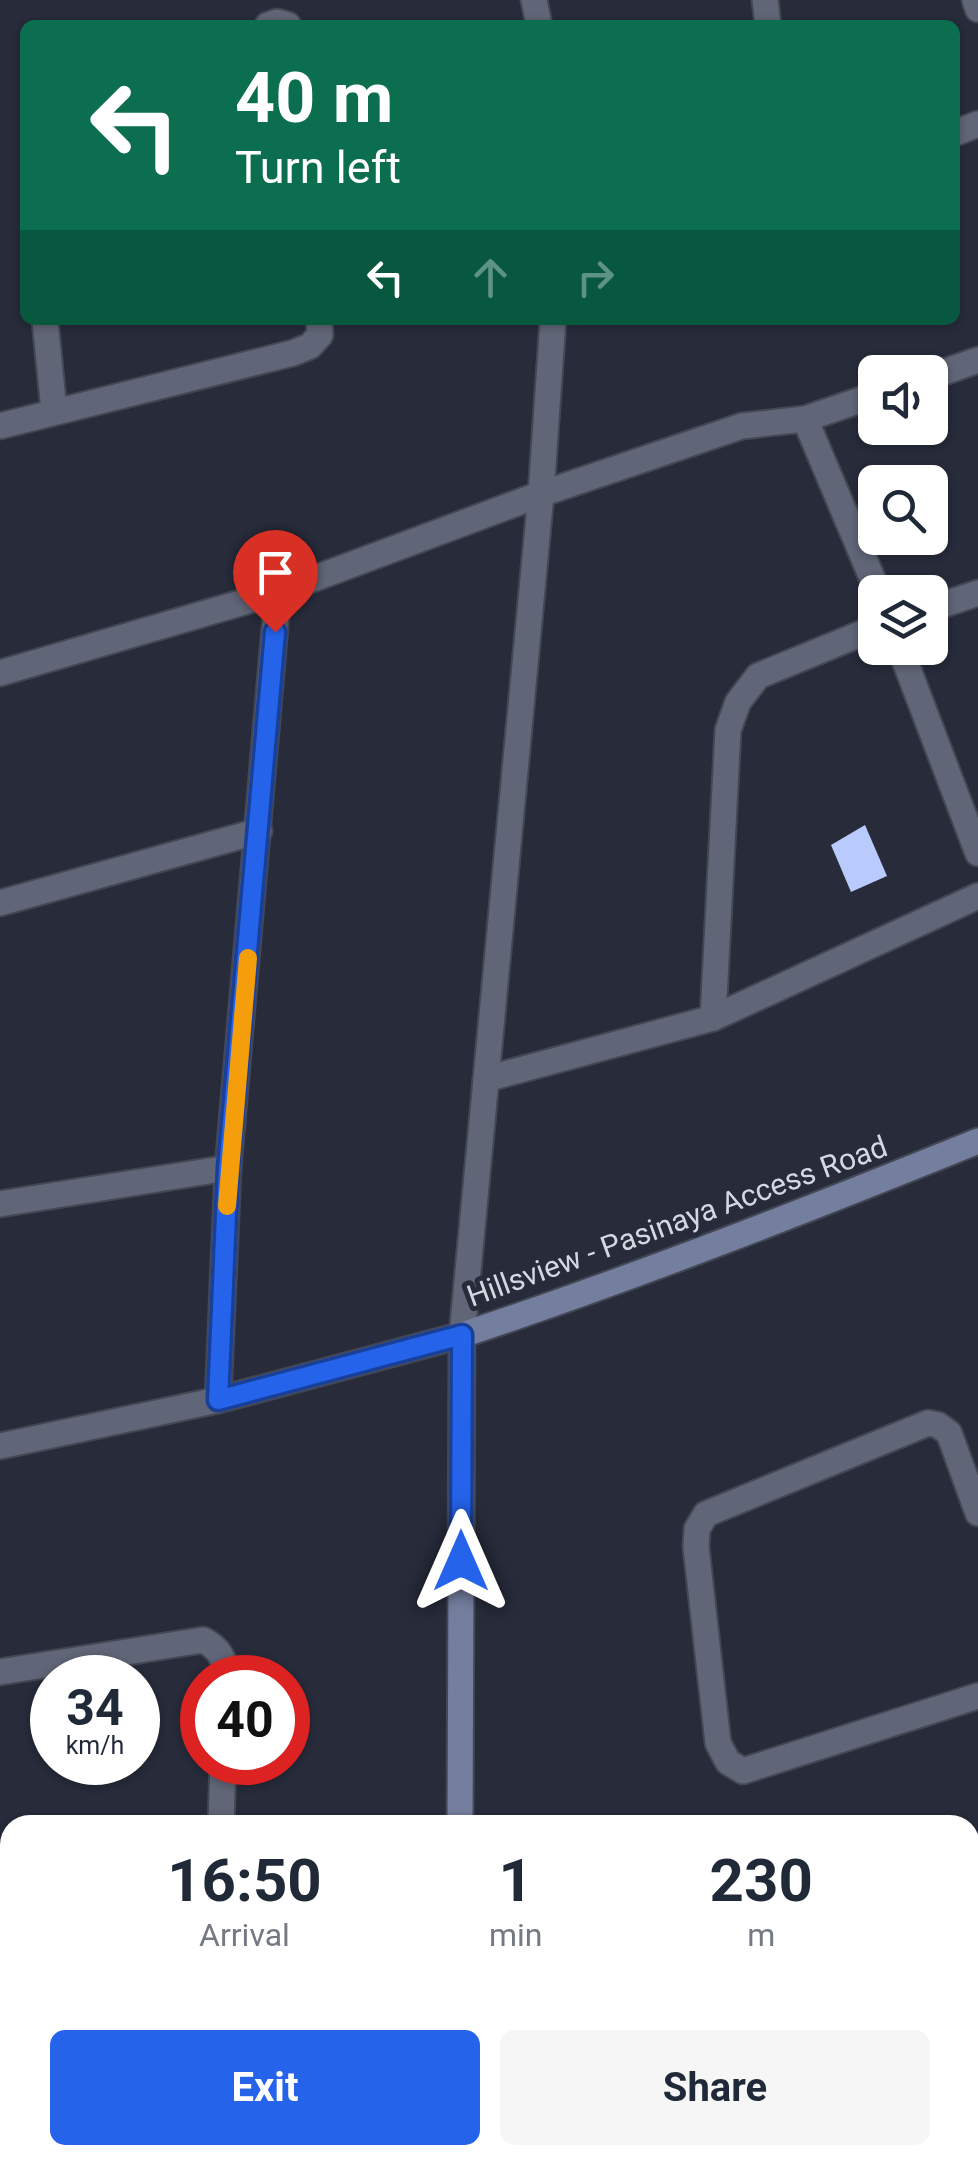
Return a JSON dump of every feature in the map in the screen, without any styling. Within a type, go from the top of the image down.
[{"type":"street","points":[[975,0],[978,8]]},
{"type":"street","points":[[45,325],[54,411]]},
{"type":"street","points":[[0,426],[293,353],[310,346],[320,335],[319,325]]},
{"type":"street","points":[[0,1446],[218,1400],[462,1335],[541,494],[553,325]]},
{"type":"street","points":[[948,371],[978,360]]},
{"type":"street","points":[[0,673],[278,592],[541,494],[742,426],[805,419],[858,401]]},
{"type":"street","points":[[805,419],[871,575]]},
{"type":"street","points":[[218,1400],[228,1168],[278,592]]},
{"type":"street","points":[[948,603],[978,594]]},
{"type":"street","points":[[713,1018],[728,730],[738,702],[758,676],[858,635]]},
{"type":"street","points":[[906,665],[978,853]]},
{"type":"street","points":[[0,903],[259,831]]},
{"type":"street","points":[[486,1079],[713,1018],[978,896]]},
{"type":"street","name":"Hillsview - Pasinaya Access Road","points":[[460,1815],[462,1335],[745,1236],[978,1141]]},
{"type":"street","points":[[0,1204],[228,1168]]},
{"type":"street","points":[[978,1513],[949,1433],[938,1424],[928,1423],[706,1514],[697,1529],[696,1547],[718,1743],[728,1762],[742,1771],[978,1696]]},
{"type":"street","points":[[0,1672],[203,1640],[216,1646],[221,1655]]},
{"type":"street","points":[[221,1815],[222,1785]]},
{"type":"building","points":[[865,825],[887,876],[851,892],[831,845]]},
{"type":"slow traffic","points":[[227,1206],[248,958]]},
{"type":"route","points":[[275,632],[228,1168],[218,1400],[462,1335],[461,1561]]}]
